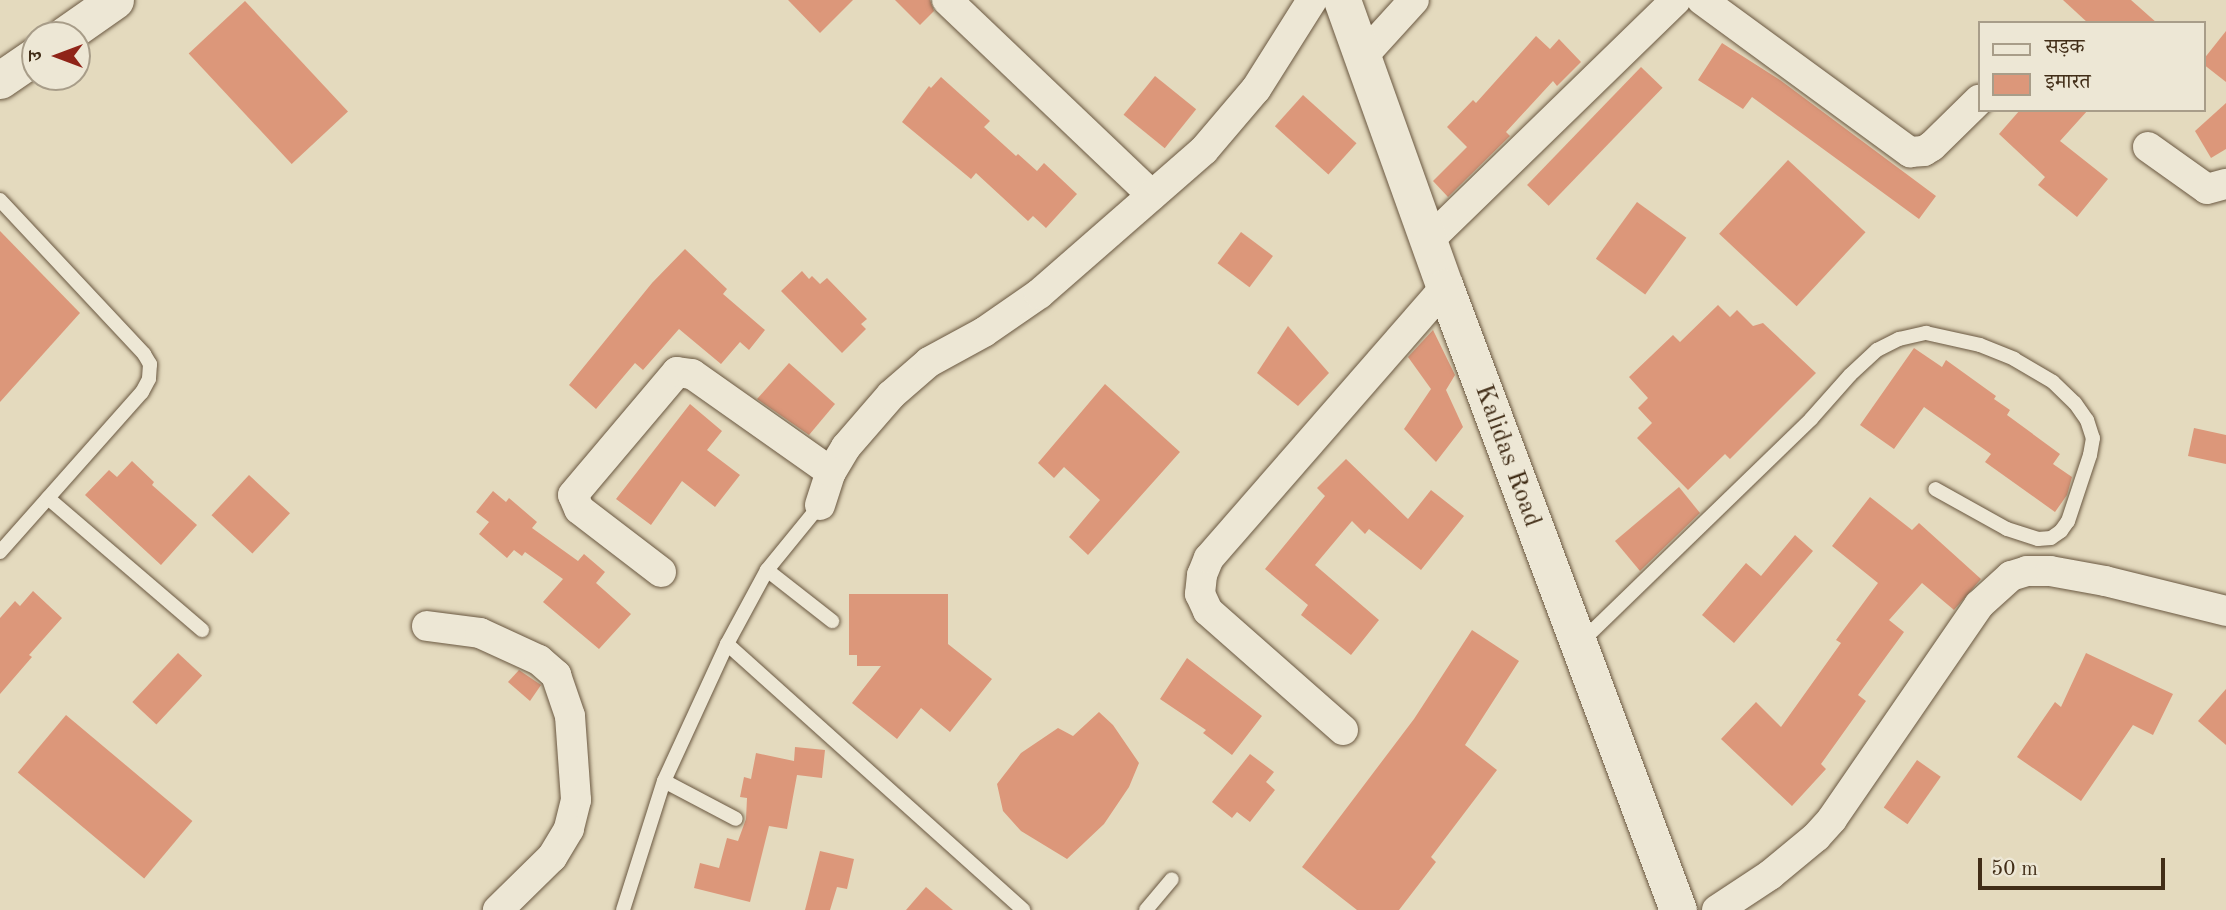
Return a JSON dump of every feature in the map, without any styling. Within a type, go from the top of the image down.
[{"type":"street","points":[[85,21],[115,0]]},
{"type":"street","points":[[947,0],[1152,195]]},
{"type":"street","points":[[820,505],[831,472],[868,419],[929,362],[1016,312],[1065,273],[1204,150],[1233,120],[1312,0]]},
{"type":"street","name":"Kalidas Road","points":[[1342,0],[1364,55],[1445,287],[1678,910]]},
{"type":"street","points":[[1364,55],[1414,0]]},
{"type":"street","points":[[1429,240],[1676,0]]},
{"type":"street","points":[[1702,0],[1910,152],[1916,153],[1932,146],[1978,101]]},
{"type":"street","points":[[0,80],[21,66]]},
{"type":"street","points":[[2148,147],[2207,188],[2226,184]]},
{"type":"street","points":[[1343,730],[1208,611],[1200,594],[1202,575],[1209,558],[1445,287]]},
{"type":"street","points":[[661,572],[579,509],[573,495],[677,372],[692,374],[831,472]]},
{"type":"street","points":[[1717,910],[1770,876],[1816,837],[1840,808],[1979,605],[2011,576],[2027,571],[2050,571],[2105,581],[2226,611]]},
{"type":"street","points":[[427,626],[480,634],[539,660],[556,675],[567,704],[576,800],[569,829],[552,857],[498,910]]},
{"type":"lane","points":[[0,200],[144,354],[150,364],[149,379],[142,392],[0,552]]},
{"type":"lane","points":[[1578,646],[1811,419],[1850,375],[1877,350],[1899,339],[1926,333],[1979,345],[2014,359],[2053,382],[2076,403],[2087,420],[2092,438],[2090,456],[2067,521],[2061,531],[2051,538],[2038,539],[2007,529],[1935,489]]},
{"type":"lane","points":[[48,498],[202,630]]},
{"type":"lane","points":[[622,910],[664,781],[727,644],[768,570],[820,505]]},
{"type":"lane","points":[[768,570],[832,621]]},
{"type":"lane","points":[[727,644],[1019,909]]},
{"type":"lane","points":[[664,781],[736,819]]},
{"type":"lane","points":[[1146,910],[1172,879]]},
{"type":"building","points":[[788,0],[853,0],[820,33]]},
{"type":"building","points":[[895,0],[930,0],[934,11],[920,25]]},
{"type":"building","points":[[2063,0],[2131,0],[2155,21],[2086,21]]},
{"type":"building","points":[[245,1],[348,111],[292,164],[189,54]]},
{"type":"building","points":[[2226,31],[2226,82],[2205,66],[2205,57]]},
{"type":"building","points":[[1536,36],[1550,49],[1559,39],[1581,62],[1557,86],[1553,81],[1506,132],[1510,136],[1448,197],[1433,181],[1467,147],[1447,127],[1473,100],[1476,103]]},
{"type":"building","points":[[1722,43],[1780,80],[1936,196],[1919,219],[1752,97],[1743,109],[1698,80]]},
{"type":"building","points":[[1641,67],[1663,88],[1549,206],[1527,185]]},
{"type":"building","points":[[1155,76],[1196,109],[1165,148],[1124,115]]},
{"type":"building","points":[[941,77],[990,121],[984,127],[1016,156],[1018,154],[1037,171],[1044,163],[1077,194],[1046,228],[1033,216],[1028,221],[976,173],[971,179],[902,122],[929,86],[931,88]]},
{"type":"building","points":[[1303,95],[1357,143],[1328,174],[1275,126]]},
{"type":"building","points":[[2226,103],[2226,149],[2211,158],[2195,131]]},
{"type":"building","points":[[2018,112],[2086,112],[2060,141],[2108,179],[2077,217],[2038,185],[2045,177],[1999,134]]},
{"type":"building","points":[[1788,160],[1866,232],[1797,306],[1719,234]]},
{"type":"building","points":[[1637,202],[1686,238],[1645,294],[1596,259]]},
{"type":"building","points":[[0,231],[80,313],[0,402]]},
{"type":"building","points":[[1241,232],[1273,256],[1249,287],[1218,263]]},
{"type":"building","points":[[685,249],[727,289],[723,294],[765,330],[749,350],[740,342],[721,364],[679,329],[643,370],[635,363],[596,409],[569,385],[652,283]]},
{"type":"building","points":[[802,271],[809,279],[812,276],[820,284],[827,278],[867,319],[861,324],[866,329],[842,353],[781,291]]},
{"type":"building","points":[[1718,305],[1730,317],[1737,310],[1753,326],[1763,323],[1816,373],[1730,459],[1725,454],[1688,490],[1637,438],[1652,423],[1638,408],[1648,398],[1629,377],[1673,335],[1680,342]]},
{"type":"building","points":[[1288,326],[1329,373],[1298,406],[1257,373]]},
{"type":"building","points":[[1433,330],[1455,375],[1446,390],[1463,427],[1436,462],[1404,429],[1431,389],[1408,357]]},
{"type":"building","points":[[1914,348],[1942,367],[1946,360],[1996,396],[1994,399],[2010,410],[2007,415],[2060,454],[2053,464],[2072,477],[2067,495],[2055,512],[1985,462],[1991,454],[1924,407],[1894,449],[1860,425]]},
{"type":"building","points":[[789,363],[835,404],[809,435],[757,399]]},
{"type":"building","points":[[1105,384],[1180,452],[1088,555],[1069,537],[1100,500],[1064,467],[1054,478],[1038,463]]},
{"type":"building","points":[[690,404],[722,431],[707,450],[740,475],[715,507],[682,481],[651,525],[616,499]]},
{"type":"building","points":[[2194,428],[2226,435],[2226,464],[2188,456]]},
{"type":"building","points":[[1346,459],[1408,519],[1431,490],[1464,516],[1421,570],[1369,529],[1365,534],[1352,521],[1315,565],[1379,620],[1351,655],[1301,615],[1308,605],[1265,569],[1325,496],[1317,488]]},
{"type":"building","points":[[132,461],[154,482],[152,485],[197,525],[161,565],[85,495],[109,470],[117,477]]},
{"type":"building","points":[[249,475],[290,513],[252,553],[211,515]]},
{"type":"building","points":[[1679,487],[1700,513],[1640,571],[1615,541]]},
{"type":"building","points":[[493,491],[506,502],[509,498],[537,522],[532,528],[578,561],[584,554],[605,572],[596,583],[631,614],[599,649],[543,602],[563,579],[525,552],[522,556],[514,550],[507,558],[479,534],[489,522],[476,512]]},
{"type":"building","points":[[1870,497],[1912,530],[1919,523],[1981,579],[1954,610],[1922,583],[1889,620],[1904,632],[1858,695],[1866,701],[1821,764],[1826,769],[1792,806],[1721,739],[1756,702],[1781,727],[1841,643],[1836,640],[1878,583],[1832,546]]},
{"type":"building","points":[[1795,535],[1813,551],[1734,643],[1702,615],[1746,563],[1761,576]]},
{"type":"building","points":[[33,591],[62,618],[29,655],[32,657],[0,694],[0,618],[15,601],[20,606]]},
{"type":"building","points":[[849,594],[948,594],[948,644],[992,679],[950,732],[921,708],[897,739],[852,703],[881,666],[857,666],[857,655],[849,655]]},
{"type":"building","points":[[1472,630],[1519,661],[1465,745],[1497,770],[1431,857],[1436,862],[1399,910],[1357,910],[1302,867],[1414,719]]},
{"type":"building","points":[[178,653],[202,676],[156,725],[132,702]]},
{"type":"building","points":[[2086,653],[2173,694],[2153,735],[2133,725],[2081,801],[2017,757],[2055,702],[2061,707]]},
{"type":"building","points":[[1187,658],[1262,716],[1232,755],[1203,733],[1206,730],[1160,699]]},
{"type":"building","points":[[519,670],[541,685],[530,701],[508,682]]},
{"type":"building","points":[[2226,689],[2226,745],[2198,721]]},
{"type":"building","points":[[1099,712],[1113,725],[1139,763],[1129,787],[1104,824],[1067,859],[1021,831],[1003,811],[997,784],[1021,753],[1058,728],[1073,736]]},
{"type":"building","points":[[66,715],[192,821],[144,879],[18,772]]},
{"type":"building","points":[[795,747],[825,750],[822,778],[797,775],[787,829],[769,826],[750,902],[694,888],[700,863],[719,868],[727,838],[738,841],[746,819],[747,798],[740,797],[744,777],[751,779],[756,753],[794,761]]},
{"type":"building","points":[[1250,754],[1274,772],[1266,782],[1275,790],[1250,822],[1237,812],[1232,818],[1212,802]]},
{"type":"building","points":[[1917,760],[1941,777],[1907,824],[1884,808]]},
{"type":"building","points":[[820,851],[854,859],[847,889],[837,887],[830,910],[805,910]]},
{"type":"building","points":[[926,887],[953,910],[906,910]]}]
